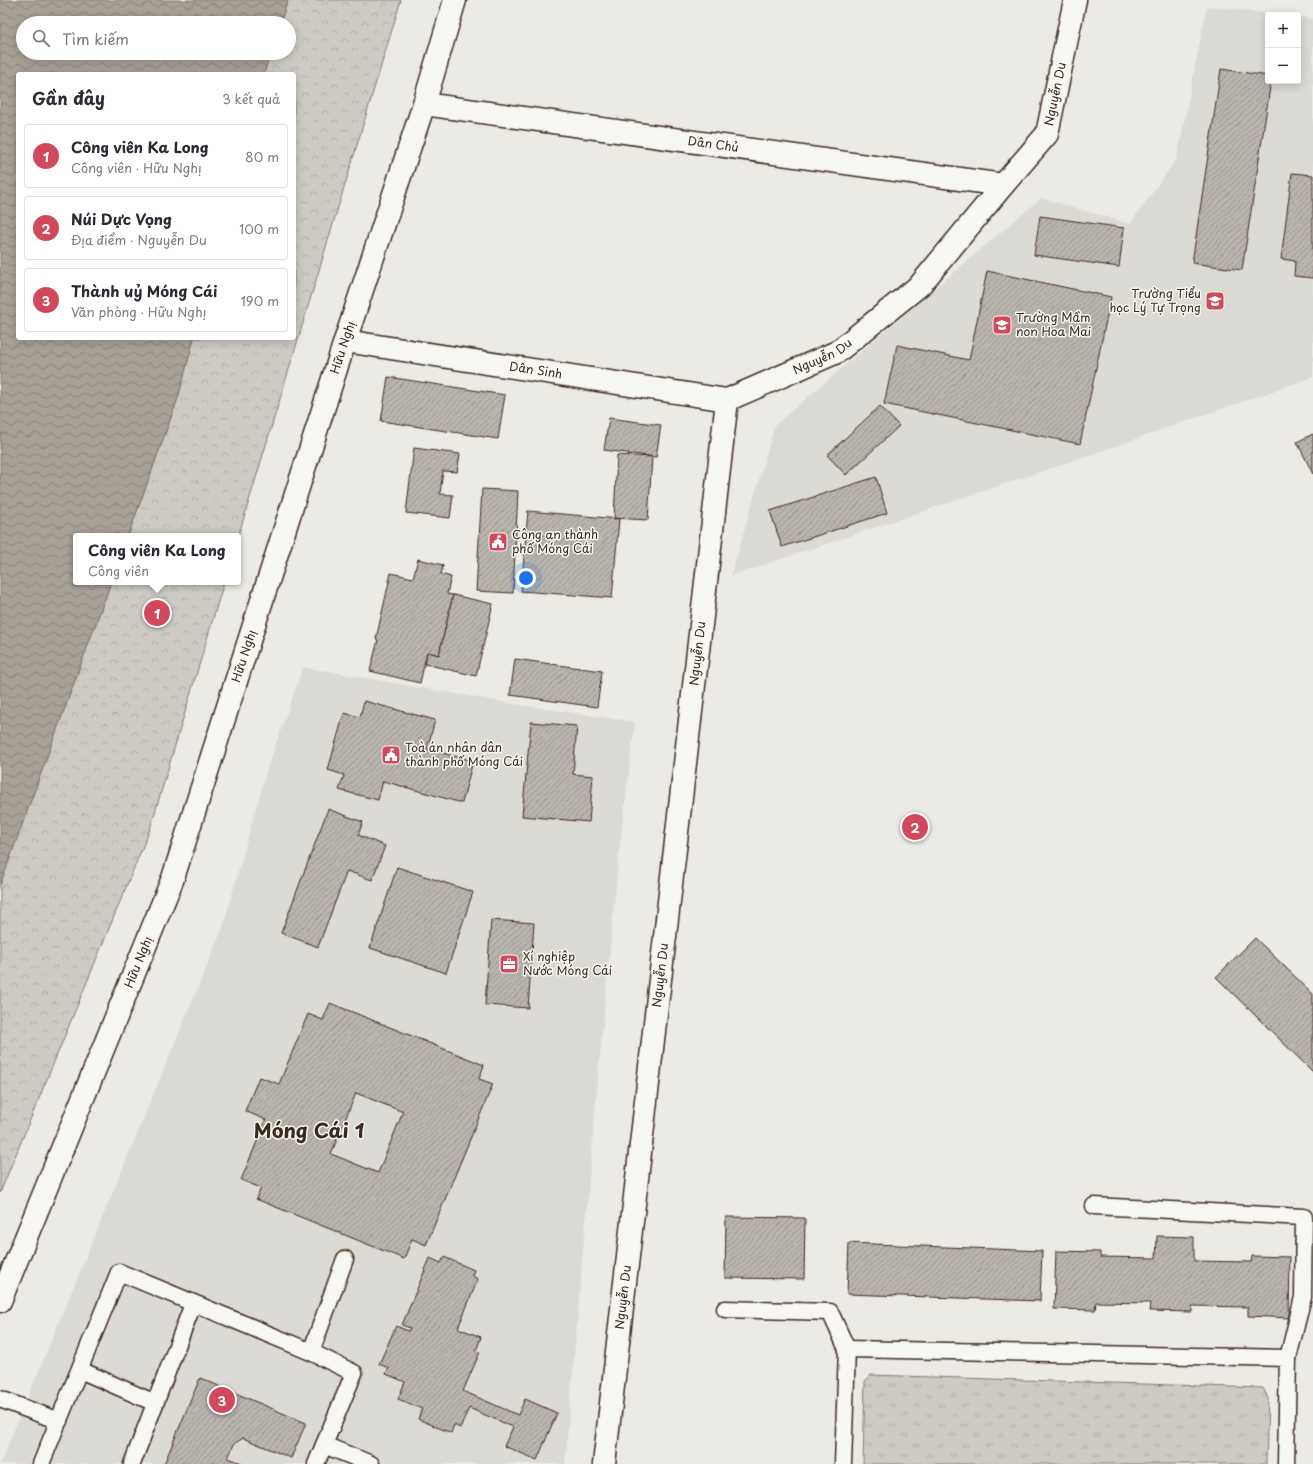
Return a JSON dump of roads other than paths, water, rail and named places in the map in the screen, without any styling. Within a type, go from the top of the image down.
[{"type":"street","name":"Hữu Nghị","points":[[0,1301],[173,878],[345,341],[424,104],[455,0]]},
{"type":"street","name":"Nguyễn Du","points":[[604,1464],[726,400],[837,352],[920,285],[1047,134],[1075,0]]},
{"type":"street","name":"Dân Chủ","points":[[424,104],[1003,185]]},
{"type":"street","name":"Dân Sinh","points":[[345,341],[726,400]]},
{"type":"lane","points":[[1094,1206],[1304,1217],[1303,1297],[1288,1358],[1286,1464]]},
{"type":"lane","points":[[311,1352],[345,1259]]},
{"type":"lane","points":[[41,1464],[119,1272],[311,1352],[354,1373],[316,1464]]},
{"type":"lane","points":[[132,1464],[193,1304]]},
{"type":"lane","points":[[725,1309],[830,1312],[847,1349],[843,1464]]},
{"type":"lane","points":[[847,1349],[1288,1358]]},
{"type":"lane","points":[[80,1370],[155,1403]]},
{"type":"lane","points":[[0,1398],[59,1421]]},
{"type":"lane","points":[[324,1444],[371,1464]]},
{"type":"water","points":[[0,0],[288,0],[282,16],[16,16],[16,60],[268,60],[265,72],[16,72],[16,340],[193,340],[178,398],[129,533],[73,533],[73,585],[110,585],[0,885]]},
{"type":"place","name":"Trường Tiểu học Lý Tự Trọng","points":[[1215,301]]},
{"type":"place","name":"Trường Mầm non Hoa Mai","points":[[1002,325]]},
{"type":"place","name":"Công an thành phố Móng Cái","points":[[498,542]]},
{"type":"place","name":"Công viên Ka Long","points":[[157,613]]},
{"type":"place","name":"Toà án nhân dân thành phố Móng Cái","points":[[391,755]]},
{"type":"place","name":"Núi Dực Vọng","points":[[915,827]]},
{"type":"place","name":"Xí nghiệp Nước Móng Cái","points":[[509,964]]},
{"type":"place","name":"Thành uỷ Móng Cái","points":[[222,1400]]},
{"type":"district","name":"Móng Cái 1","points":[[309,1131]]}]
